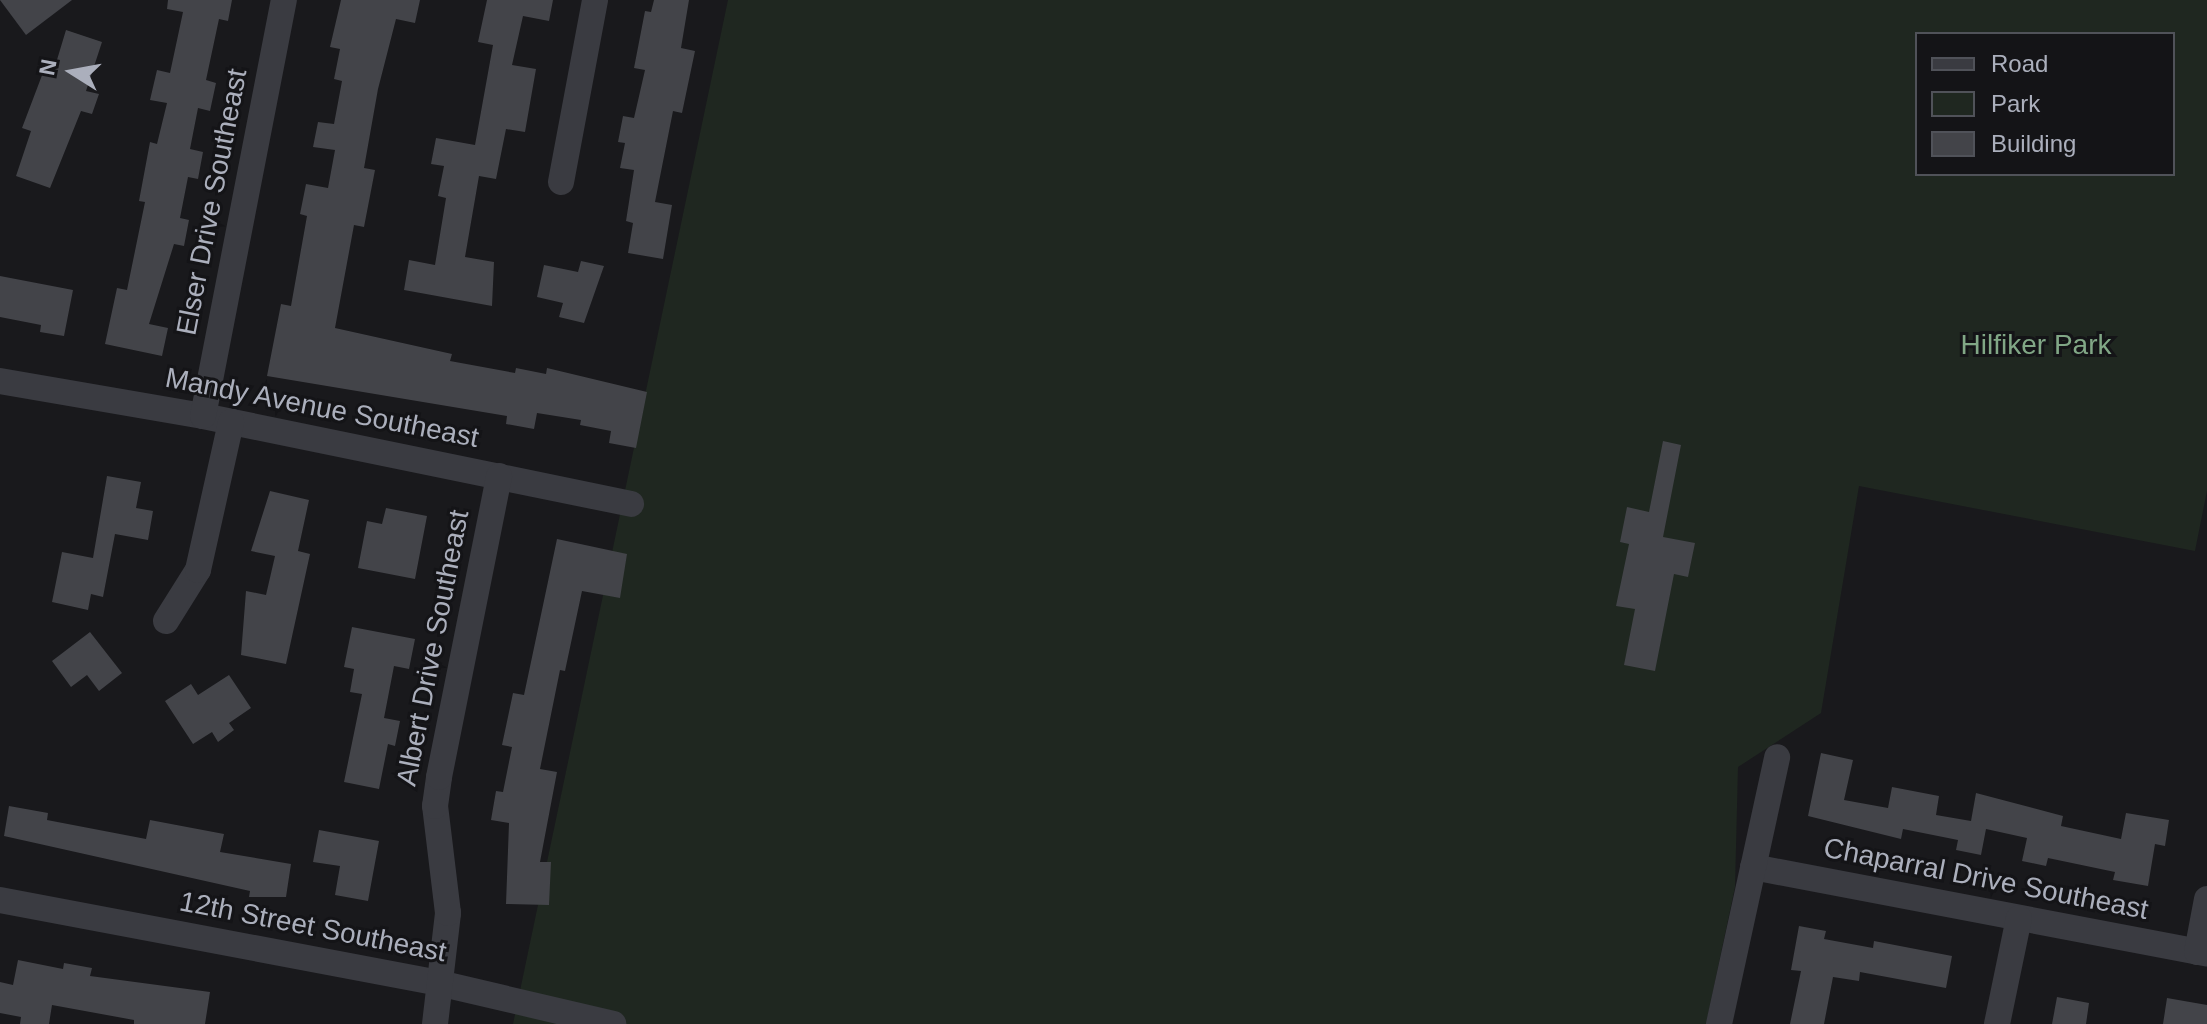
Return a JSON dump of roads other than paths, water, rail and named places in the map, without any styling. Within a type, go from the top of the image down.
[{"type":"street","name":"Elser Drive Southeast","points":[[203,416],[284,0]]},
{"type":"street","points":[[561,182],[595,0]]},
{"type":"street","name":"Mandy Avenue Southeast","points":[[0,381],[203,416],[631,504]]},
{"type":"street","points":[[166,621],[198,570],[231,422]]},
{"type":"street","name":"Albert Drive Southeast","points":[[435,1024],[443,984],[448,913],[435,806],[499,476]]},
{"type":"street","points":[[1719,1024],[1777,757]]},
{"type":"street","name":"Chaparral Drive Southeast","points":[[1753,867],[2202,953]]},
{"type":"street","points":[[2202,953],[2207,899]]},
{"type":"street","name":"12th Street Southeast","points":[[0,900],[443,984],[613,1024]]},
{"type":"street","points":[[1997,1024],[2019,918]]},
{"type":"park label","name":"Hilfiker Park","points":[[2036,345]]}]
